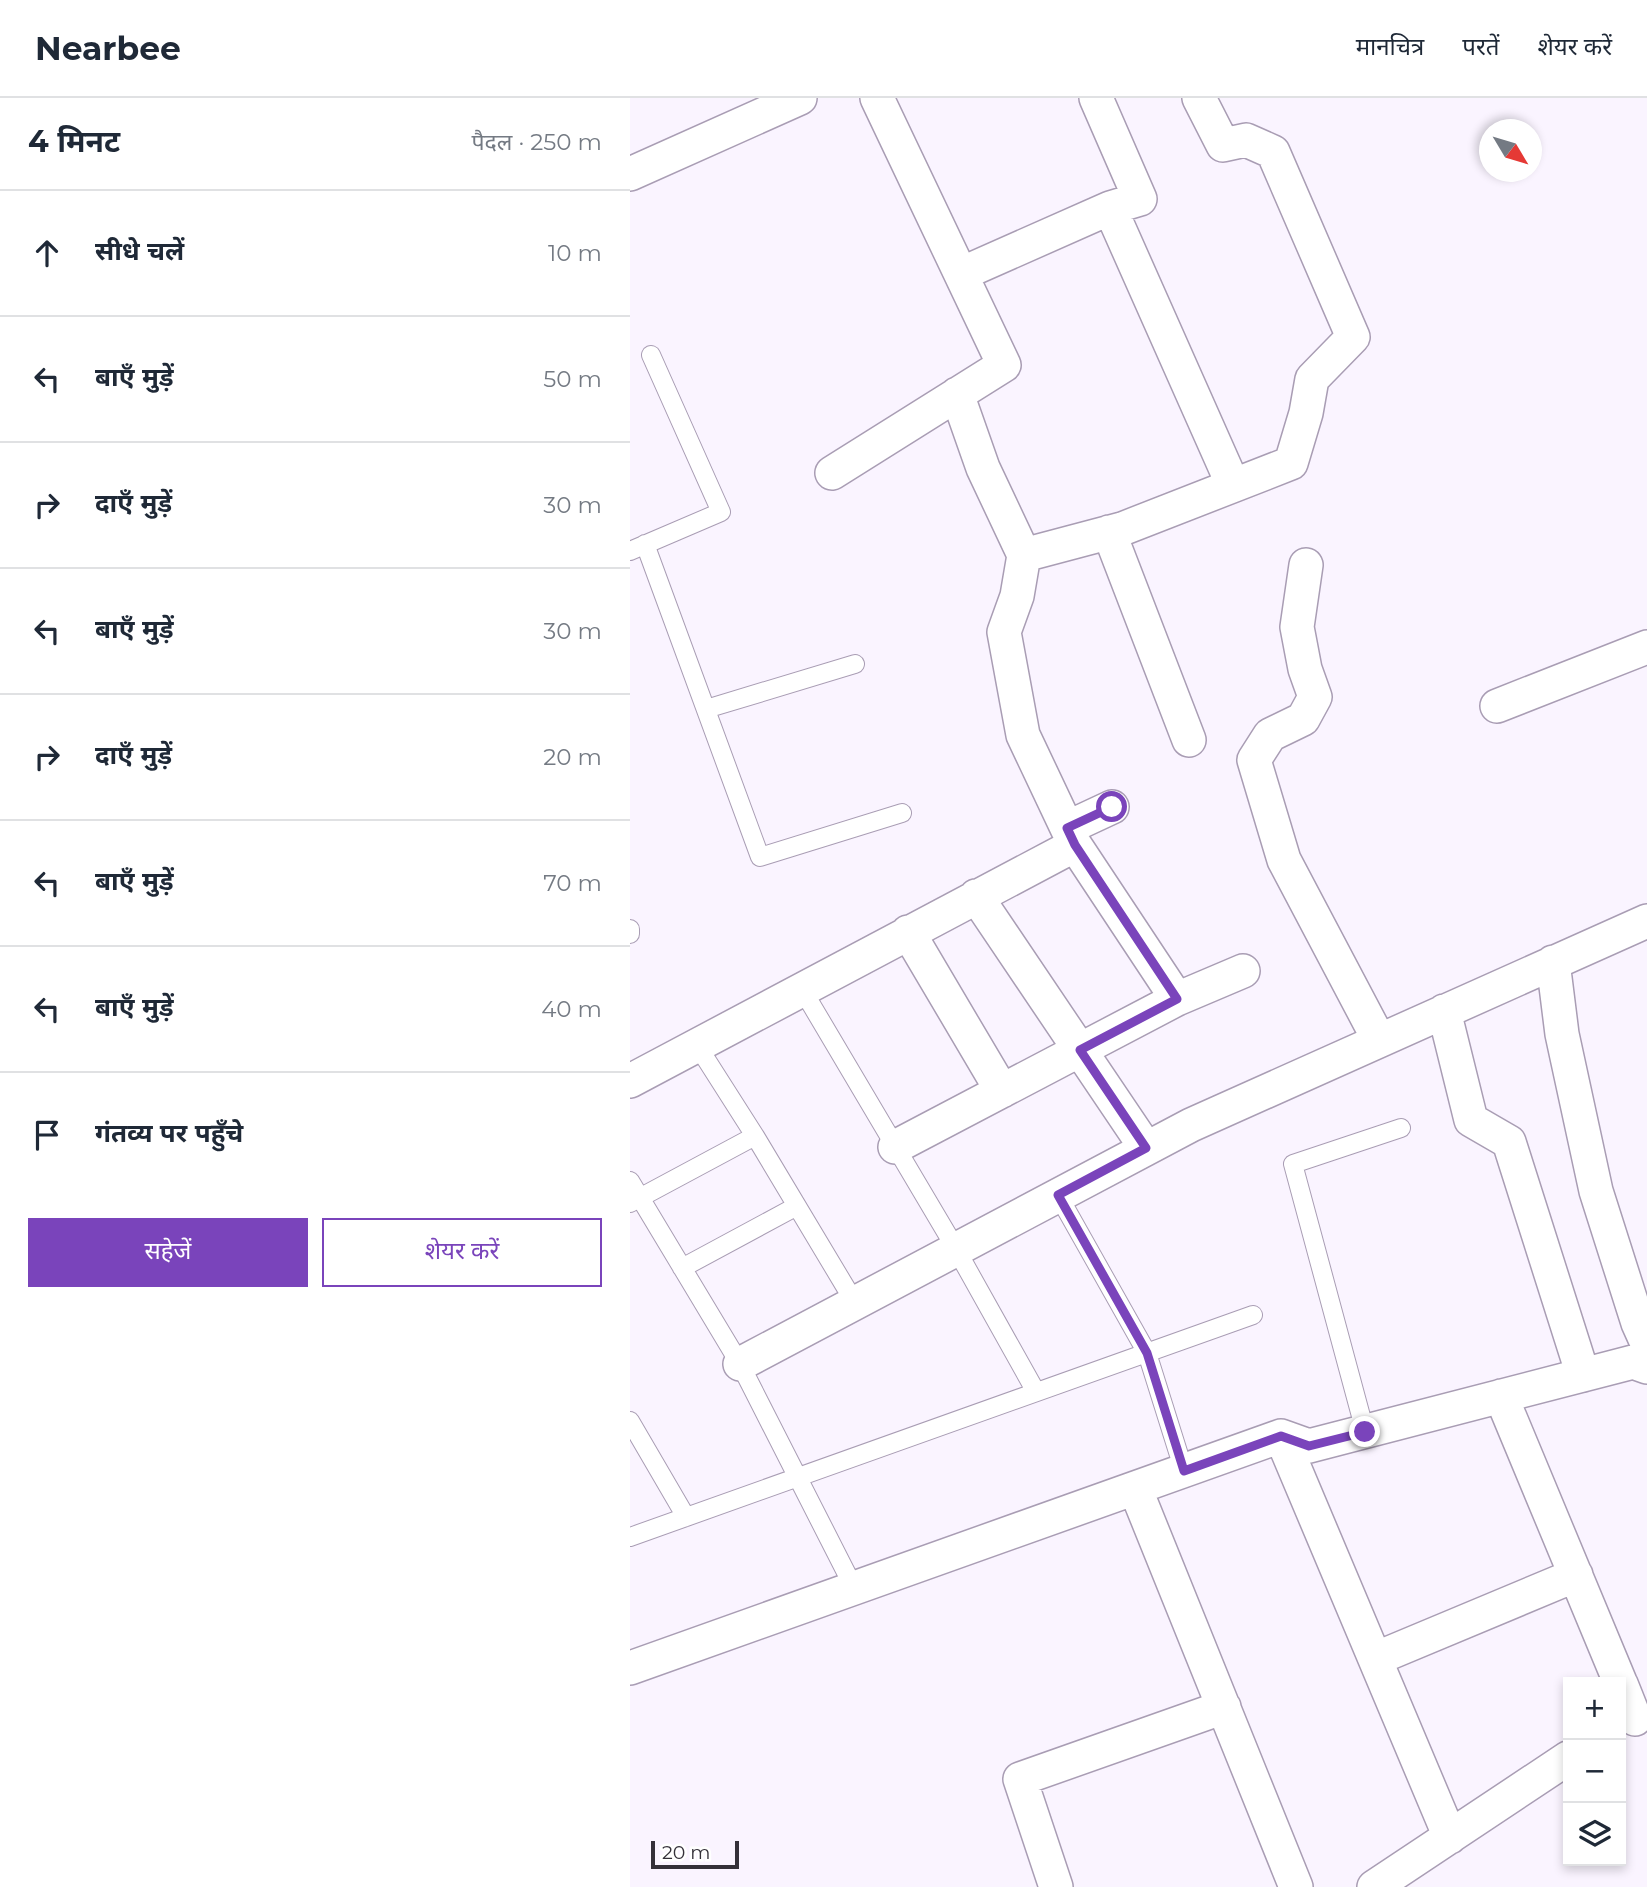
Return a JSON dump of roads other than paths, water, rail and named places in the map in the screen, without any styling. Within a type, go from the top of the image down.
[{"type":"street","points":[[630,174],[800,98]]},
{"type":"street","points":[[832,473],[1004,365],[877,98]]},
{"type":"street","points":[[961,274],[1110,208],[1140,199],[1096,98]]},
{"type":"street","points":[[1024,555],[1109,533],[1291,463],[1306,413],[1312,379],[1353,337],[1273,152],[1247,140],[1223,145],[1199,98]]},
{"type":"street","points":[[1110,208],[1233,485]]},
{"type":"street","points":[[957,394],[983,468],[1024,555],[1017,596],[1004,632],[1023,735],[1071,836],[1177,999]]},
{"type":"street","points":[[1109,533],[1189,740]]},
{"type":"street","points":[[1306,565],[1297,627],[1305,668],[1315,697],[1303,719],[1270,735],[1254,760],[1284,860],[1379,1040]]},
{"type":"street","points":[[1497,706],[1647,648]]},
{"type":"street","points":[[630,1081],[976,896],[1112,807]]},
{"type":"street","points":[[976,896],[1146,1148]]},
{"type":"street","points":[[740,1364],[1191,1125],[1647,921]]},
{"type":"street","points":[[908,932],[1002,1091]]},
{"type":"street","points":[[1553,962],[1562,1034],[1596,1191],[1638,1323],[1647,1343]]},
{"type":"street","points":[[895,1147],[1177,999],[1243,971]]},
{"type":"street","points":[[1444,1011],[1471,1120],[1509,1142],[1583,1375]]},
{"type":"street","points":[[630,1668],[1281,1436],[1309,1446],[1633,1362],[1647,1367]]},
{"type":"street","points":[[1501,1396],[1618,1677]]},
{"type":"street","points":[[1281,1436],[1450,1837]]},
{"type":"street","points":[[1135,1488],[1296,1887]]},
{"type":"street","points":[[1375,1659],[1576,1576]]},
{"type":"street","points":[[1626,1698],[1634,1719]]},
{"type":"street","points":[[1056,1887],[1020,1779],[1224,1707]]},
{"type":"street","points":[[1374,1887],[1563,1761]]},
{"type":"lane","points":[[651,355],[721,512],[638,547],[706,709],[760,857],[902,813]]},
{"type":"lane","points":[[706,709],[855,664]]},
{"type":"lane","points":[[802,989],[956,1249],[1036,1392]]},
{"type":"lane","points":[[697,1045],[855,1303]]},
{"type":"lane","points":[[1365,1432],[1293,1164],[1401,1128]]},
{"type":"lane","points":[[634,1201],[755,1136]]},
{"type":"lane","points":[[630,1181],[634,1201],[682,1268],[740,1364],[855,1588]]},
{"type":"lane","points":[[1058,1195],[1147,1353],[1184,1471]]},
{"type":"lane","points":[[682,1268],[797,1206]]},
{"type":"lane","points":[[630,1537],[1253,1315]]},
{"type":"lane","points":[[630,1421],[686,1517]]}]
